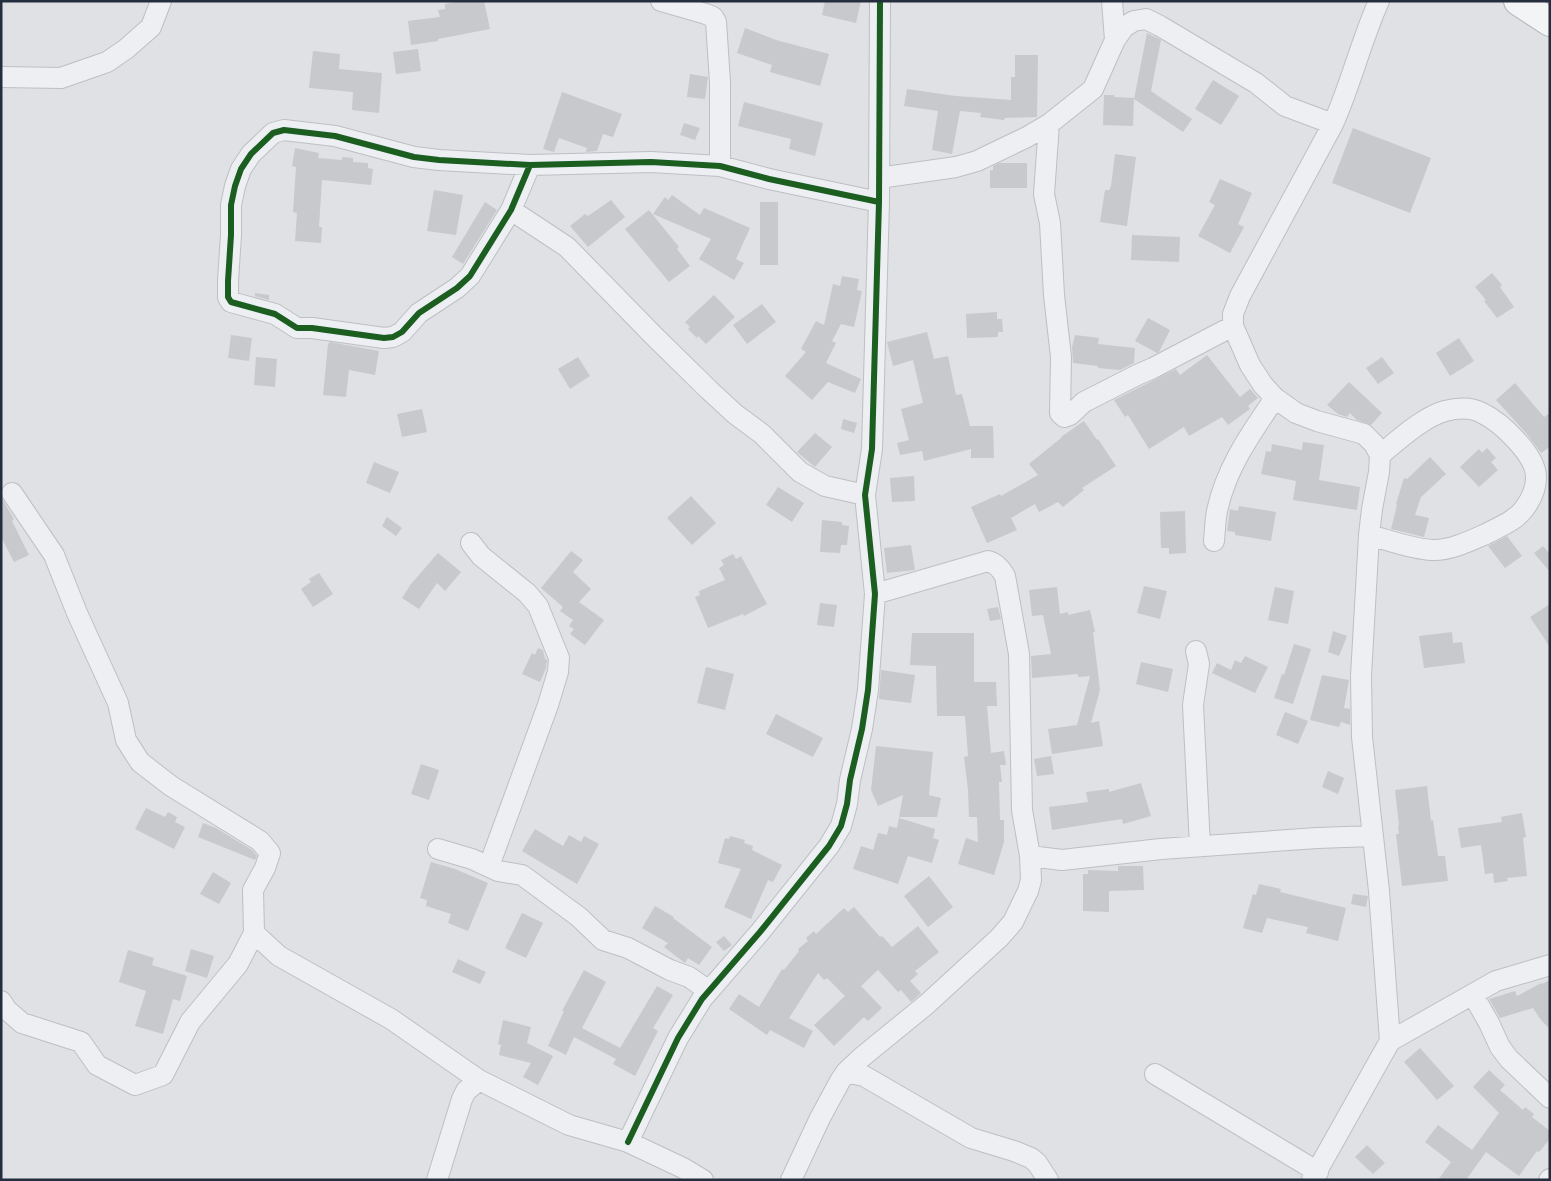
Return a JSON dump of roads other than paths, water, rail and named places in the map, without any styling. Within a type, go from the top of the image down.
[{"type":"highway","points":[[1518,1],[1550,22]]},
{"type":"street","points":[[1,77],[61,78],[108,62],[151,27],[162,1]]},
{"type":"street","points":[[661,1],[706,14],[713,17],[716,22],[720,82],[720,166]]},
{"type":"street","points":[[628,1142],[678,1038],[702,999],[829,846],[841,826],[847,804],[850,780],[865,710],[875,594],[865,495],[872,449],[879,202],[880,1]]},
{"type":"street","points":[[1112,1],[1115,40]]},
{"type":"street","points":[[1379,1],[1368,26],[1344,100],[1284,218],[1243,290],[1233,314],[1233,326],[1250,365],[1263,385],[1275,398],[1296,413],[1364,434],[1374,444],[1380,455],[1369,535],[1361,685],[1362,737],[1373,836],[1390,1041]]},
{"type":"street","points":[[879,178],[956,167],[977,161],[1027,137],[1049,124],[1093,89],[1115,40],[1124,27],[1134,21],[1146,19],[1256,83],[1286,106],[1333,124]]},
{"type":"street","points":[[1049,124],[1044,194],[1050,223],[1060,357],[1060,414],[1064,417],[1070,415],[1084,402],[1233,326]]},
{"type":"street","points":[[530,166],[511,210],[470,276],[457,288],[419,313],[402,332],[393,337],[384,338],[312,328],[301,329],[275,314],[231,302],[228,297],[231,205],[235,186],[250,154],[273,133],[284,130],[335,136],[414,157],[439,160],[530,166],[651,162],[720,166],[879,202]]},
{"type":"street","points":[[511,210],[567,247],[702,382],[736,414],[762,434],[800,472],[825,486],[865,495]]},
{"type":"street","points":[[1214,541],[1217,512],[1225,482],[1239,453],[1275,398]]},
{"type":"street","points":[[1369,535],[1430,550],[1441,550],[1476,539],[1511,521],[1523,511],[1530,499],[1537,477],[1534,464],[1508,432],[1482,413],[1465,408],[1444,411],[1412,428],[1380,455]]},
{"type":"street","points":[[1,1001],[7,1010],[22,1023],[80,1042],[97,1065],[136,1085],[163,1075],[190,1022],[238,964],[254,933],[253,890],[265,868],[270,853],[260,840],[170,786],[140,762],[126,740],[118,703],[77,613],[54,555],[12,493]]},
{"type":"street","points":[[471,543],[481,556],[527,593],[538,606],[559,658],[558,672],[548,705],[489,866]]},
{"type":"street","points":[[791,1180],[820,1118],[840,1081],[857,1068],[999,938],[1013,922],[1031,880],[1030,856],[1022,810],[1019,654],[1005,576],[995,563],[988,562],[875,594]]},
{"type":"street","points":[[1196,651],[1199,664],[1193,705],[1200,846]]},
{"type":"street","points":[[1030,856],[1062,860],[1200,846],[1373,836]]},
{"type":"street","points":[[438,848],[472,859],[498,871],[522,875],[579,917],[604,940],[634,951],[659,965],[690,978],[709,991]]},
{"type":"street","points":[[1031,880],[1062,860]]},
{"type":"street","points":[[254,933],[279,956],[391,1019],[479,1080],[569,1125],[628,1142],[704,1180]]},
{"type":"street","points":[[1155,1074],[1315,1176],[1390,1041],[1496,981],[1550,965]]},
{"type":"street","points":[[690,978],[708,969],[727,970]]},
{"type":"street","points":[[1473,995],[1508,1059],[1550,1098]]},
{"type":"street","points":[[857,1068],[971,1138],[1024,1154],[1031,1158],[1037,1163],[1048,1180]]},
{"type":"street","points":[[437,1180],[462,1100],[466,1091],[479,1080]]}]
